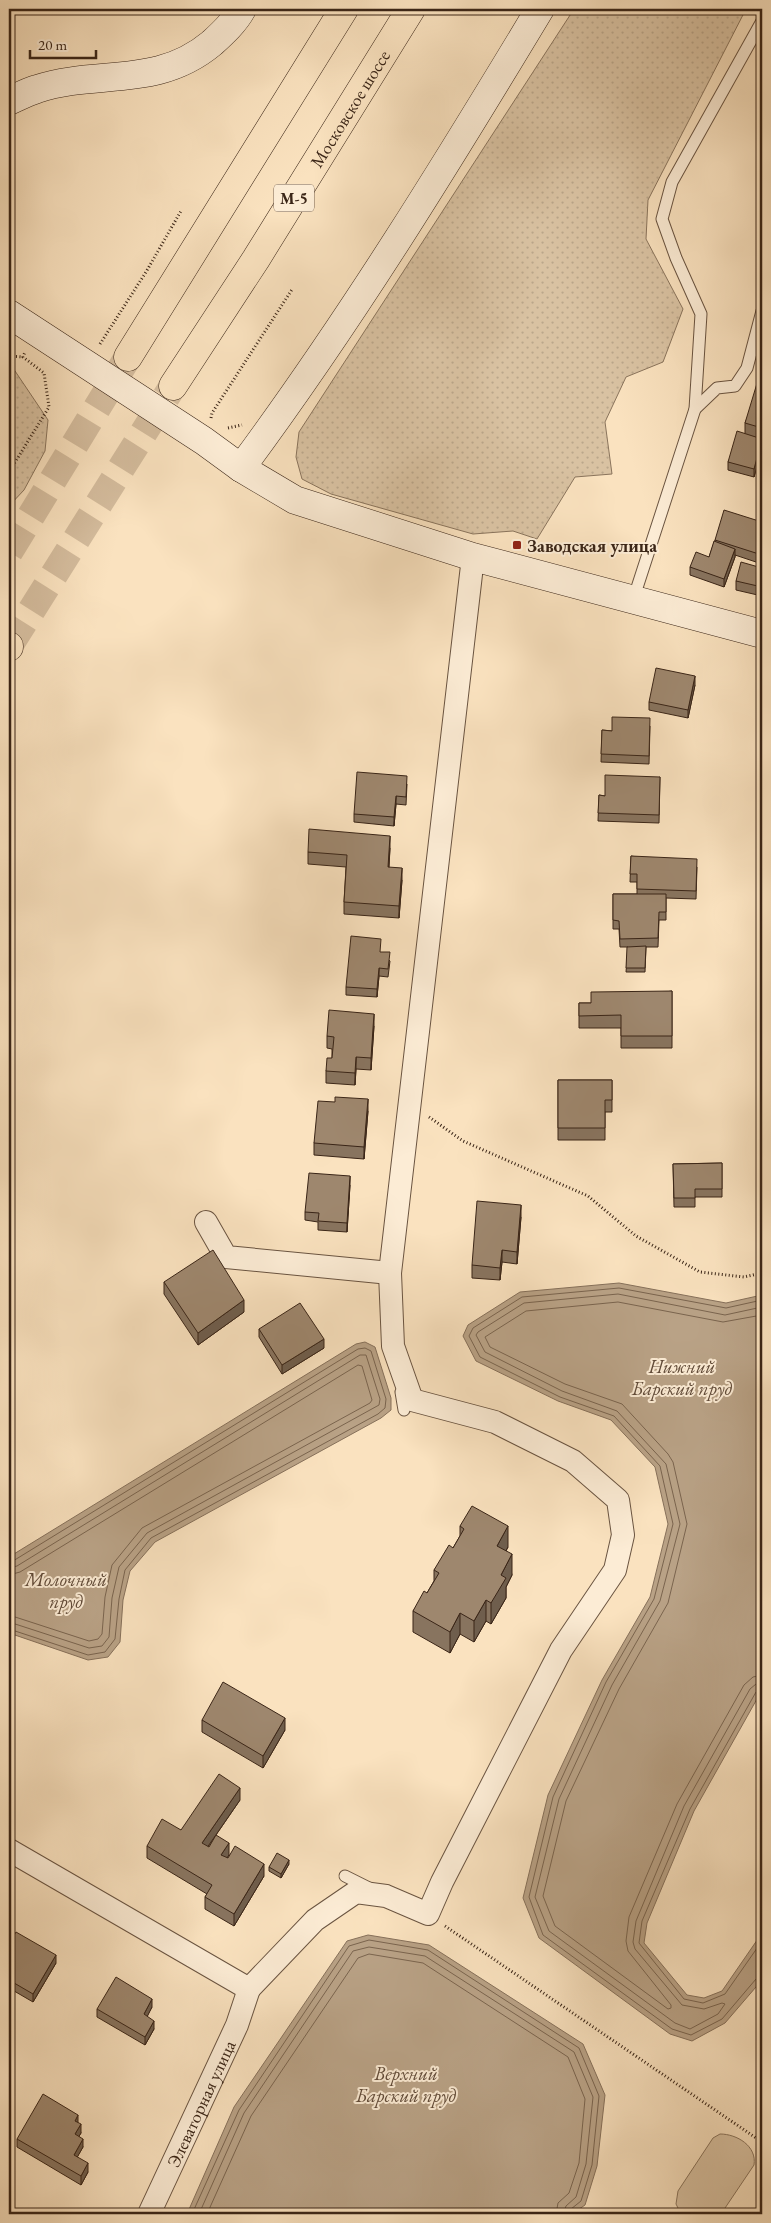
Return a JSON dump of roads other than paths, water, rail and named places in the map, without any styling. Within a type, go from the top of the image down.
[{"type":"highway","points":[[128,357],[344,9]]},
{"type":"highway","name":"Московское шоссе","points":[[173,386],[256,259],[411,9]]},
{"type":"street","points":[[9,101],[38,89],[68,82],[154,72],[180,64],[202,51],[222,34],[242,9]]},
{"type":"street","points":[[241,468],[298,391],[453,153],[540,9]]},
{"type":"street","points":[[10,316],[204,441],[241,468],[295,500],[473,557],[762,634]]},
{"type":"street","points":[[11,1855],[249,1989],[315,1920],[356,1892],[386,1896],[428,1914],[442,1882],[561,1650],[615,1570],[623,1535],[618,1500],[573,1461],[494,1422],[412,1400],[393,1346],[390,1273],[473,557]]},
{"type":"street","points":[[206,1222],[226,1257],[390,1273]]},
{"type":"street","name":"Элеваторная улица","points":[[149,2214],[237,2025],[249,1989]]},
{"type":"lane","points":[[633,600],[695,409],[701,314],[676,258],[662,219],[672,182],[762,20]]},
{"type":"lane","points":[[695,409],[717,388],[734,386],[747,368],[762,311]]},
{"type":"lane","points":[[393,1346],[404,1410]]},
{"type":"lane","points":[[345,1876],[386,1896]]},
{"type":"water","name":"Нижний Барский пруд","points":[[619,1283],[726,1303],[762,1295],[762,1690],[694,1811],[647,1923],[644,1943],[687,1995],[704,1998],[722,1991],[762,1933],[762,1980],[725,2023],[692,2041],[670,2034],[539,1938],[523,1898],[548,1795],[602,1680],[650,1597],[668,1524],[655,1467],[611,1420],[558,1401],[476,1361],[463,1336],[468,1325],[520,1292]]},
{"type":"water","name":"Молочный пруд","points":[[365,1342],[375,1347],[391,1398],[391,1410],[381,1418],[155,1542],[130,1571],[123,1600],[120,1642],[108,1657],[88,1660],[9,1633],[9,1557],[356,1344]]},
{"type":"water","name":"Верхний Барский пруд","points":[[368,1935],[429,1945],[583,2044],[605,2095],[597,2166],[585,2205],[572,2214],[187,2214],[234,2107],[347,1941]]},
{"type":"tunnel","points":[[9,552],[128,357]]},
{"type":"tunnel","points":[[9,646],[173,386]]},
{"type":"place","name":"Заводская улица","points":[[517,545]]}]
